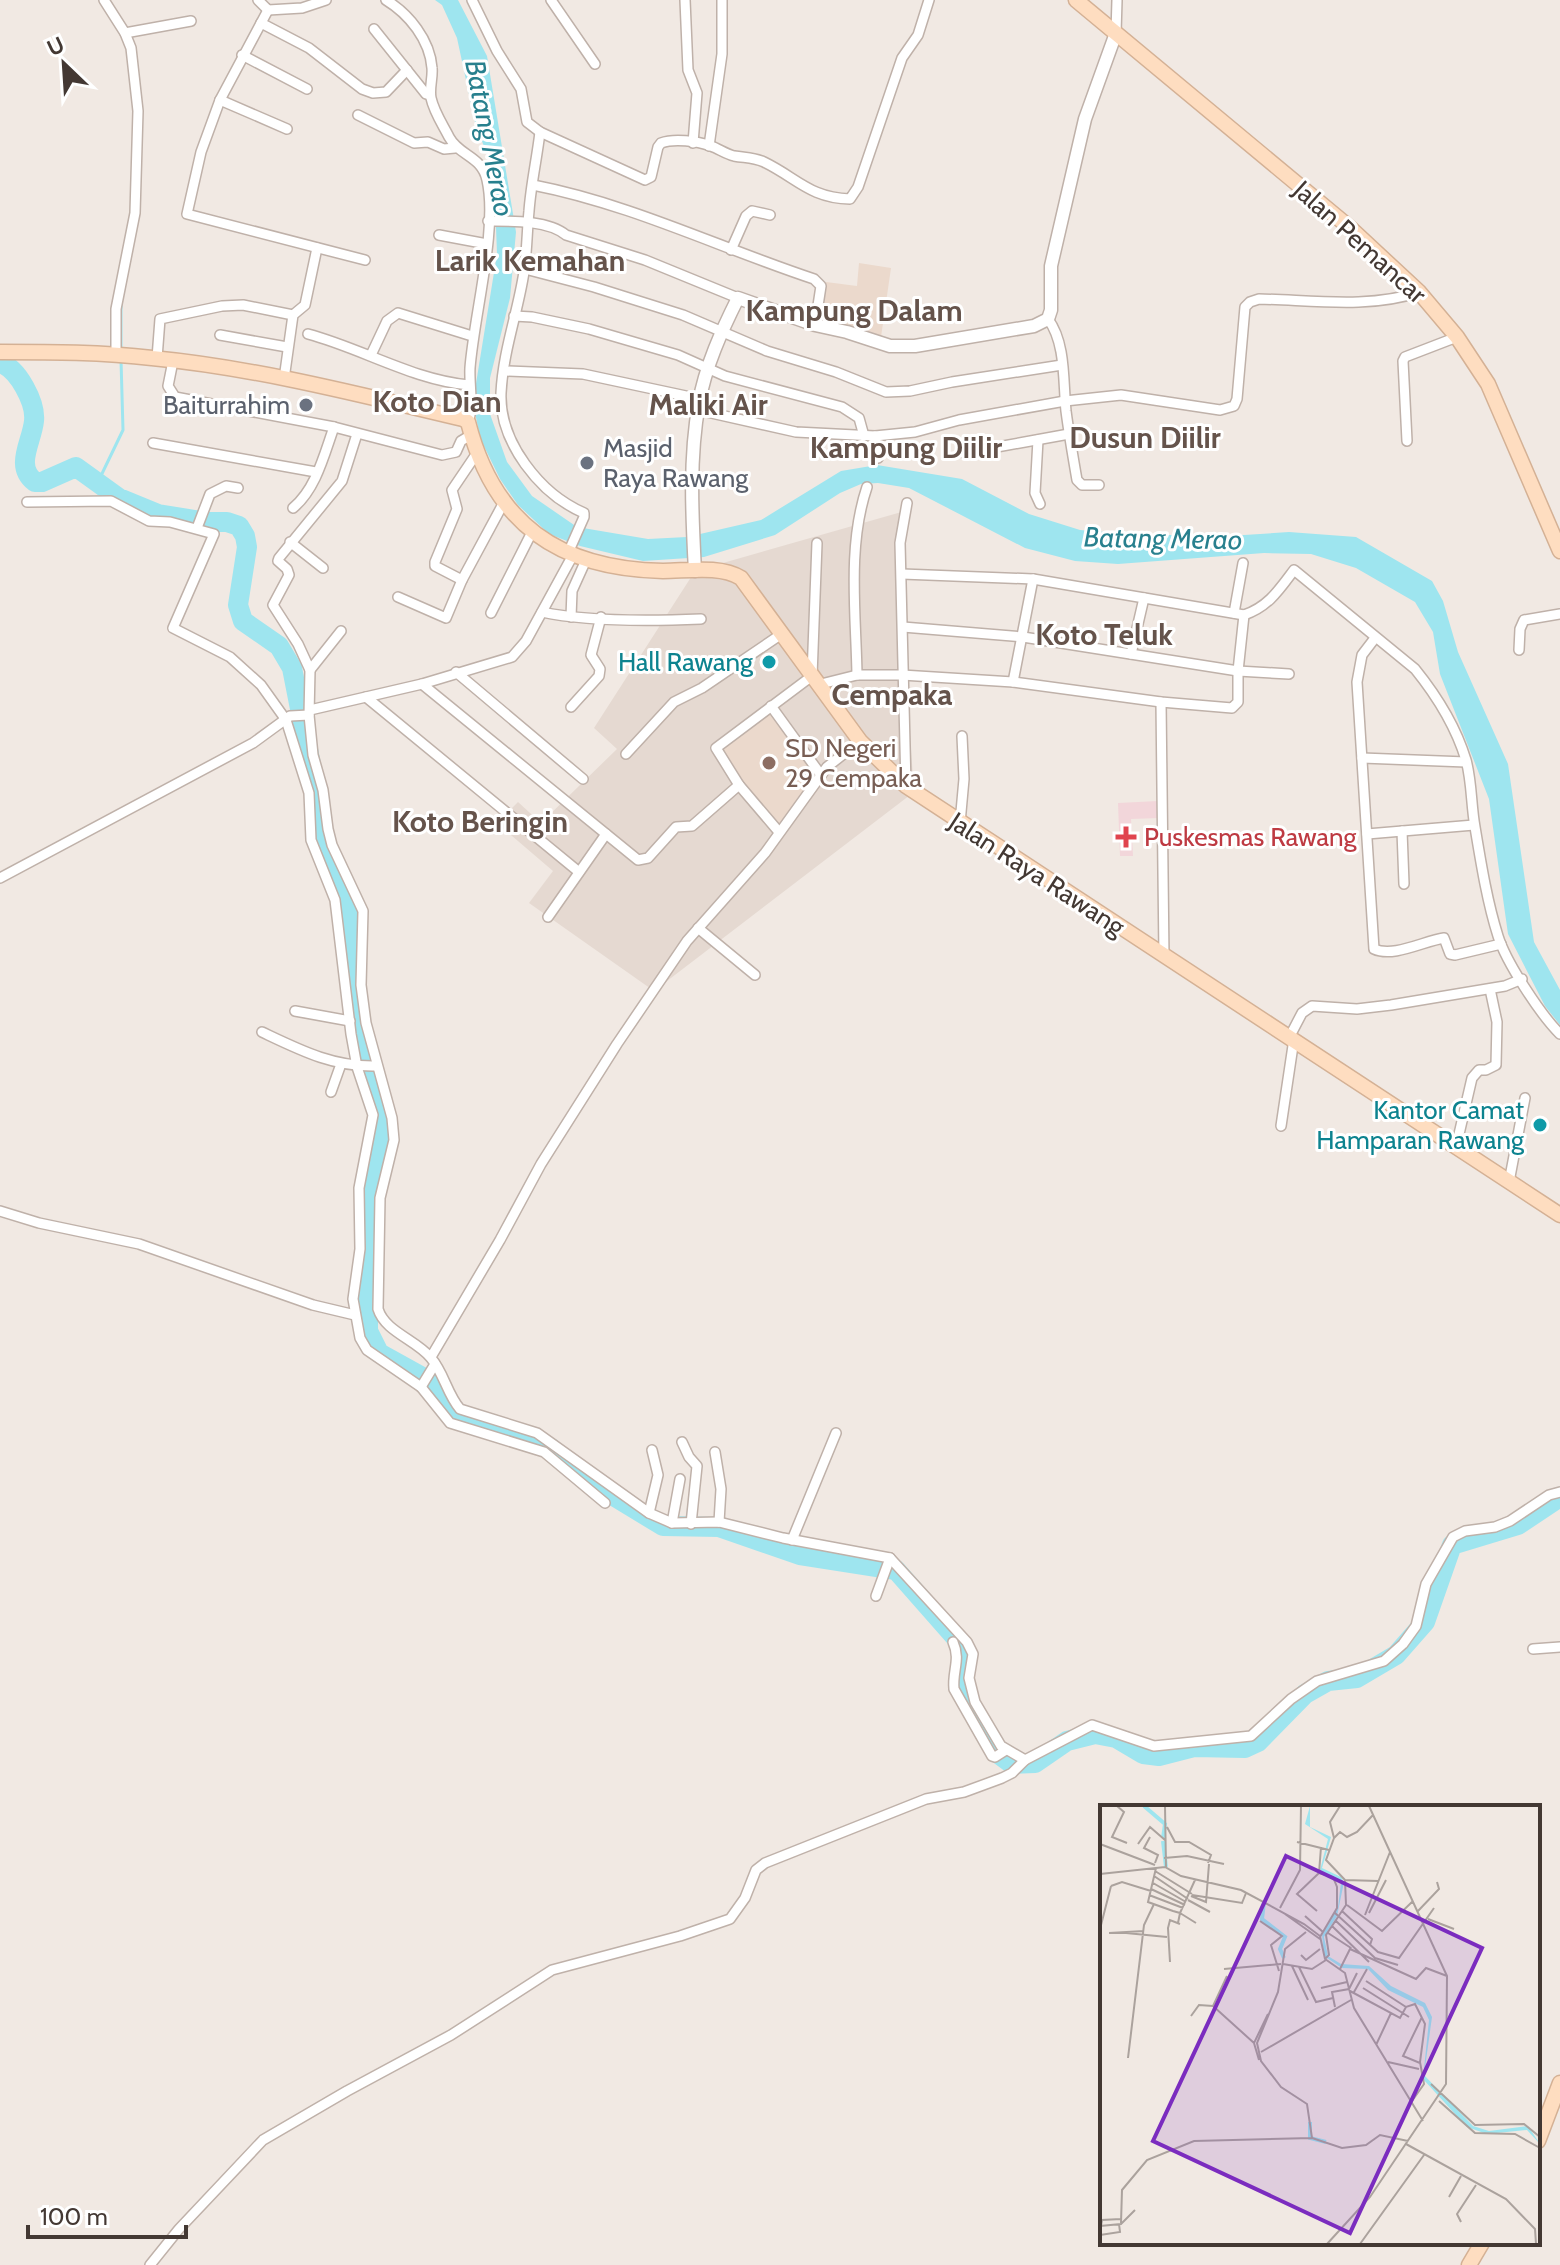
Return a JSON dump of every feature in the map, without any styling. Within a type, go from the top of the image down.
[{"type":"main road","name":"Jalan Pemancar","points":[[1076,0],[1349,227],[1419,292],[1457,337],[1488,384],[1560,551]]},
{"type":"main road","points":[[0,352],[116,354],[157,358],[284,379],[470,428]]},
{"type":"main road","name":"Jalan Raya Rawang","points":[[470,428],[477,453],[503,504],[532,532],[575,553],[643,570],[695,567],[725,571],[741,578],[860,741],[906,786],[1560,1215]]},
{"type":"main road","points":[[1540,2136],[1560,2083]]},
{"type":"main road","points":[[1469,2265],[1481,2245]]},
{"type":"street","points":[[104,0],[131,48],[138,111],[135,213],[116,309],[116,354]]},
{"type":"street","points":[[258,0],[268,10],[302,8],[326,0]]},
{"type":"street","points":[[386,0],[417,29],[427,46],[432,68],[430,95],[455,148]]},
{"type":"street","points":[[472,0],[497,51],[521,89],[527,122],[540,132],[645,180],[651,177],[661,143],[671,140],[709,146],[735,156],[749,156],[817,194],[837,199],[852,199],[902,58],[918,35],[929,0]]},
{"type":"street","points":[[551,0],[595,64]]},
{"type":"street","points":[[685,0],[688,70],[697,93],[693,143]]},
{"type":"street","points":[[709,146],[722,54],[722,0]]},
{"type":"street","points":[[490,221],[529,223],[559,230],[815,325],[890,346],[915,346],[1034,326],[1048,319],[1051,310],[1051,266],[1085,119],[1116,33],[1117,0]]},
{"type":"street","points":[[268,10],[220,100],[201,152],[187,214],[365,260]]},
{"type":"street","points":[[125,33],[191,21]]},
{"type":"street","points":[[261,23],[309,48],[362,89],[373,93],[386,92],[407,70]]},
{"type":"street","points":[[374,29],[426,94],[430,95]]},
{"type":"street","points":[[242,55],[307,89]]},
{"type":"street","points":[[220,100],[287,129]]},
{"type":"street","points":[[173,361],[168,386],[175,397],[334,427],[442,455],[456,452],[470,428],[472,336],[490,221],[488,182],[483,167],[473,157],[455,148],[444,149],[428,142],[414,143],[358,115]]},
{"type":"street","points":[[540,132],[524,256],[525,269],[501,394],[503,412],[527,469],[550,493],[584,513],[575,553],[571,617]]},
{"type":"street","points":[[533,185],[605,201],[819,282],[822,292],[815,325]]},
{"type":"street","points":[[731,250],[746,216],[752,211],[770,215]]},
{"type":"street","points":[[439,235],[487,244]]},
{"type":"street","points":[[284,379],[293,315],[305,305],[317,248]]},
{"type":"street","points":[[525,269],[651,305],[767,351],[836,372],[886,392],[910,391],[1062,365]]},
{"type":"street","points":[[505,371],[583,374],[796,432],[870,436],[915,432],[959,420],[1065,401],[1131,395],[1220,410],[1234,406],[1237,399],[1245,307],[1250,302],[1259,299],[1376,301],[1419,292]]},
{"type":"street","points":[[695,567],[692,470],[699,405],[722,331],[738,298]]},
{"type":"street","points":[[157,358],[160,319],[222,306],[243,305],[293,315]]},
{"type":"street","points":[[371,355],[387,321],[398,313],[472,336]]},
{"type":"street","points":[[514,316],[589,329],[678,355],[725,376],[842,407],[859,418],[878,458]]},
{"type":"street","points":[[1048,319],[1056,330],[1069,434],[1079,484],[1099,485]]},
{"type":"street","points":[[308,334],[418,374],[452,384],[469,385]]},
{"type":"street","points":[[220,335],[287,347]]},
{"type":"street","points":[[1407,441],[1403,361],[1405,357],[1457,337]]},
{"type":"street","points":[[293,508],[305,498],[334,427]]},
{"type":"street","points":[[357,434],[342,481],[290,542],[278,561],[289,575],[273,605],[298,644],[310,670],[308,713],[313,755],[323,790],[331,845],[363,911],[361,985],[366,1023],[374,1066],[392,1118],[394,1140],[380,1198],[378,1309],[384,1320],[433,1363],[460,1409],[537,1433],[649,1513],[672,1523],[719,1522],[888,1564],[969,1645],[973,1658],[970,1690],[1002,1753]]},
{"type":"street","points":[[964,453],[1069,434]]},
{"type":"street","points":[[1038,440],[1035,493],[1040,504]]},
{"type":"street","points":[[153,443],[316,472]]},
{"type":"street","points":[[462,580],[435,566],[435,562],[457,509],[452,490],[477,453]]},
{"type":"street","points":[[198,523],[210,494],[226,486],[238,488]]},
{"type":"street","points":[[857,675],[855,568],[859,513],[867,487]]},
{"type":"street","points":[[27,502],[111,501],[149,521],[198,523],[214,534],[173,628],[230,657],[261,685],[288,718],[312,802],[311,840],[335,900],[358,1067],[373,1115],[359,1188],[360,1249],[353,1299],[360,1338],[367,1350],[422,1386],[450,1423],[544,1452],[605,1503]]},
{"type":"street","points":[[906,786],[900,543],[907,503]]},
{"type":"street","points":[[398,597],[446,618],[462,580],[503,504]]},
{"type":"street","points":[[491,613],[532,532]]},
{"type":"street","points":[[290,542],[323,568]]},
{"type":"street","points":[[815,680],[817,543]]},
{"type":"street","points":[[0,878],[253,743],[288,718],[422,684],[512,657],[526,641],[575,553]]},
{"type":"street","points":[[779,832],[739,785],[716,748],[771,706],[815,680],[857,675],[902,675],[1013,682],[1161,702],[1232,708],[1238,702],[1243,563]]},
{"type":"street","points":[[902,574],[1033,579],[1239,614],[1256,611],[1272,599],[1294,570],[1415,669],[1430,687],[1466,762],[1474,825],[1501,944],[1546,1018],[1560,1034]]},
{"type":"street","points":[[1013,682],[1033,579]]},
{"type":"street","points":[[1131,654],[1144,598]]},
{"type":"street","points":[[542,612],[571,617],[657,621],[701,619]]},
{"type":"street","points":[[1519,650],[1520,629],[1524,620],[1560,614]]},
{"type":"street","points":[[571,707],[599,676],[600,669],[591,655],[601,617]]},
{"type":"street","points":[[903,627],[1023,637],[1238,671],[1289,674]]},
{"type":"street","points":[[310,670],[341,631]]},
{"type":"street","points":[[626,754],[674,702],[702,688],[783,633]]},
{"type":"street","points":[[1375,638],[1362,655],[1357,682],[1372,945],[1376,952],[1423,945],[1442,938],[1446,939],[1450,954],[1455,955],[1501,944]]},
{"type":"street","points":[[456,672],[583,779]]},
{"type":"street","points":[[422,684],[638,860],[644,860],[676,827],[692,826],[739,785]]},
{"type":"street","points":[[366,697],[579,872]]},
{"type":"street","points":[[1161,702],[1164,957]]},
{"type":"street","points":[[771,706],[821,775]]},
{"type":"street","points":[[960,823],[964,779],[962,736]]},
{"type":"street","points":[[422,1386],[541,1164],[617,1044],[698,928],[765,853],[827,767],[860,741]]},
{"type":"street","points":[[1362,758],[1466,762]]},
{"type":"street","points":[[1367,834],[1474,825]]},
{"type":"street","points":[[1402,831],[1404,884]]},
{"type":"street","points":[[548,917],[606,834]]},
{"type":"street","points":[[316,851],[331,845]]},
{"type":"street","points":[[698,928],[755,975]]},
{"type":"street","points":[[1281,1126],[1292,1037],[1302,1013],[1312,1006],[1357,1009],[1490,989],[1522,979]]},
{"type":"street","points":[[1456,1147],[1472,1078],[1479,1070],[1496,1065],[1497,1022],[1490,989]]},
{"type":"street","points":[[295,1011],[350,1021]]},
{"type":"street","points":[[262,1032],[317,1058],[358,1067],[374,1066]]},
{"type":"street","points":[[331,1092],[341,1064]]},
{"type":"street","points":[[1509,1182],[1525,1098]]},
{"type":"street","points":[[0,1211],[39,1223],[139,1244],[313,1305],[355,1315]]},
{"type":"street","points":[[792,1540],[836,1433]]},
{"type":"street","points":[[682,1442],[697,1466],[691,1524]]},
{"type":"street","points":[[649,1513],[658,1475],[652,1450]]},
{"type":"street","points":[[715,1452],[721,1489],[719,1522]]},
{"type":"street","points":[[672,1523],[680,1479]]},
{"type":"street","points":[[150,2265],[179,2229],[263,2140],[451,2035],[552,1970],[722,1923],[730,1919],[745,1898],[756,1870],[765,1863],[926,1799],[964,1792],[1012,1773],[1025,1760],[1092,1725],[1154,1746],[1251,1736],[1302,1690],[1317,1681],[1384,1661],[1403,1644],[1416,1626],[1426,1584],[1453,1537],[1465,1531],[1495,1527],[1510,1521],[1549,1495],[1560,1492]]},
{"type":"street","points":[[876,1596],[888,1564]]},
{"type":"street","points":[[953,1642],[958,1660],[953,1677],[954,1689],[992,1756],[1002,1753],[1025,1760]]},
{"type":"street","points":[[1533,1649],[1560,1647]]},
{"type":"shaded area","points":[[859,263],[891,268],[881,337],[820,322],[826,282],[857,286]]},
{"type":"shaded area","points":[[905,511],[902,620],[914,792],[654,991],[529,903],[553,871],[497,823],[518,802],[541,823],[617,749],[594,728],[695,571]]},
{"type":"shaded area","name":"SD Negeri 29 Cempaka","points":[[769,710],[819,777],[779,826],[718,749]]},
{"type":"shaded area","name":"Puskesmas Rawang","points":[[1158,801],[1159,818],[1131,819],[1133,856],[1120,856],[1118,803]]},
{"type":"water","name":"Batang Merao","points":[[435,0],[458,0],[487,56],[516,232],[510,298],[490,378],[490,414],[507,462],[532,496],[577,527],[648,539],[687,537],[761,520],[841,471],[877,465],[962,479],[1029,514],[1080,530],[1146,535],[1289,532],[1356,537],[1432,581],[1443,601],[1458,652],[1508,764],[1534,942],[1560,990],[1560,1025],[1545,1006],[1508,934],[1489,799],[1440,674],[1433,632],[1415,602],[1356,568],[1311,554],[1264,553],[1118,564],[1075,561],[1025,548],[909,488],[878,483],[861,484],[840,493],[775,535],[704,557],[643,561],[580,546],[549,534],[518,505],[500,479],[480,438],[473,402],[497,254],[494,174],[475,122],[457,38],[442,5]]},
{"type":"waterway","points":[[121,302],[121,347]]},
{"type":"waterway","points":[[97,484],[123,430],[121,360]]},
{"type":"waterway","points":[[0,363],[19,379],[32,405],[34,421],[25,461],[29,476],[35,482],[42,482],[76,467],[119,498],[158,514],[227,522],[239,526],[245,536],[247,547],[238,605],[243,621],[279,646],[292,668],[314,780],[319,844],[354,925],[352,992],[384,1139],[368,1197],[368,1331],[379,1353],[435,1384],[456,1415],[551,1448],[579,1475],[663,1526],[719,1527],[800,1555],[896,1570],[962,1645],[964,1693],[997,1753],[1012,1764],[1035,1763],[1067,1741],[1095,1734],[1116,1738],[1143,1754],[1159,1756],[1194,1747],[1245,1748],[1258,1742],[1305,1694],[1328,1681],[1357,1678],[1396,1655],[1425,1622],[1452,1545],[1518,1525],[1560,1497]]},
{"type":"place","name":"Baiturrahim","points":[[306,405]]},
{"type":"place","name":"Masjid Raya Rawang","points":[[587,463]]},
{"type":"place","name":"Hall Rawang","points":[[769,662]]},
{"type":"place","name":"SD Negeri 29 Cempaka","points":[[769,763]]},
{"type":"place","name":"Puskesmas Rawang","points":[[1126,837]]},
{"type":"place","name":"Kantor Camat Hamparan Rawang","points":[[1540,1125]]},
{"type":"district","name":"Larik Kemahan","points":[[530,260]]},
{"type":"district","name":"Kampung Dalam","points":[[854,310]]},
{"type":"district","name":"Koto Dian","points":[[437,401]]},
{"type":"district","name":"Maliki Air","points":[[708,404]]},
{"type":"district","name":"Dusun Diilir","points":[[1145,437]]},
{"type":"district","name":"Kampung Diilir","points":[[906,447]]},
{"type":"district","name":"Koto Teluk","points":[[1104,634]]},
{"type":"district","name":"Cempaka","points":[[892,694]]},
{"type":"district","name":"Koto Beringin","points":[[480,821]]}]
